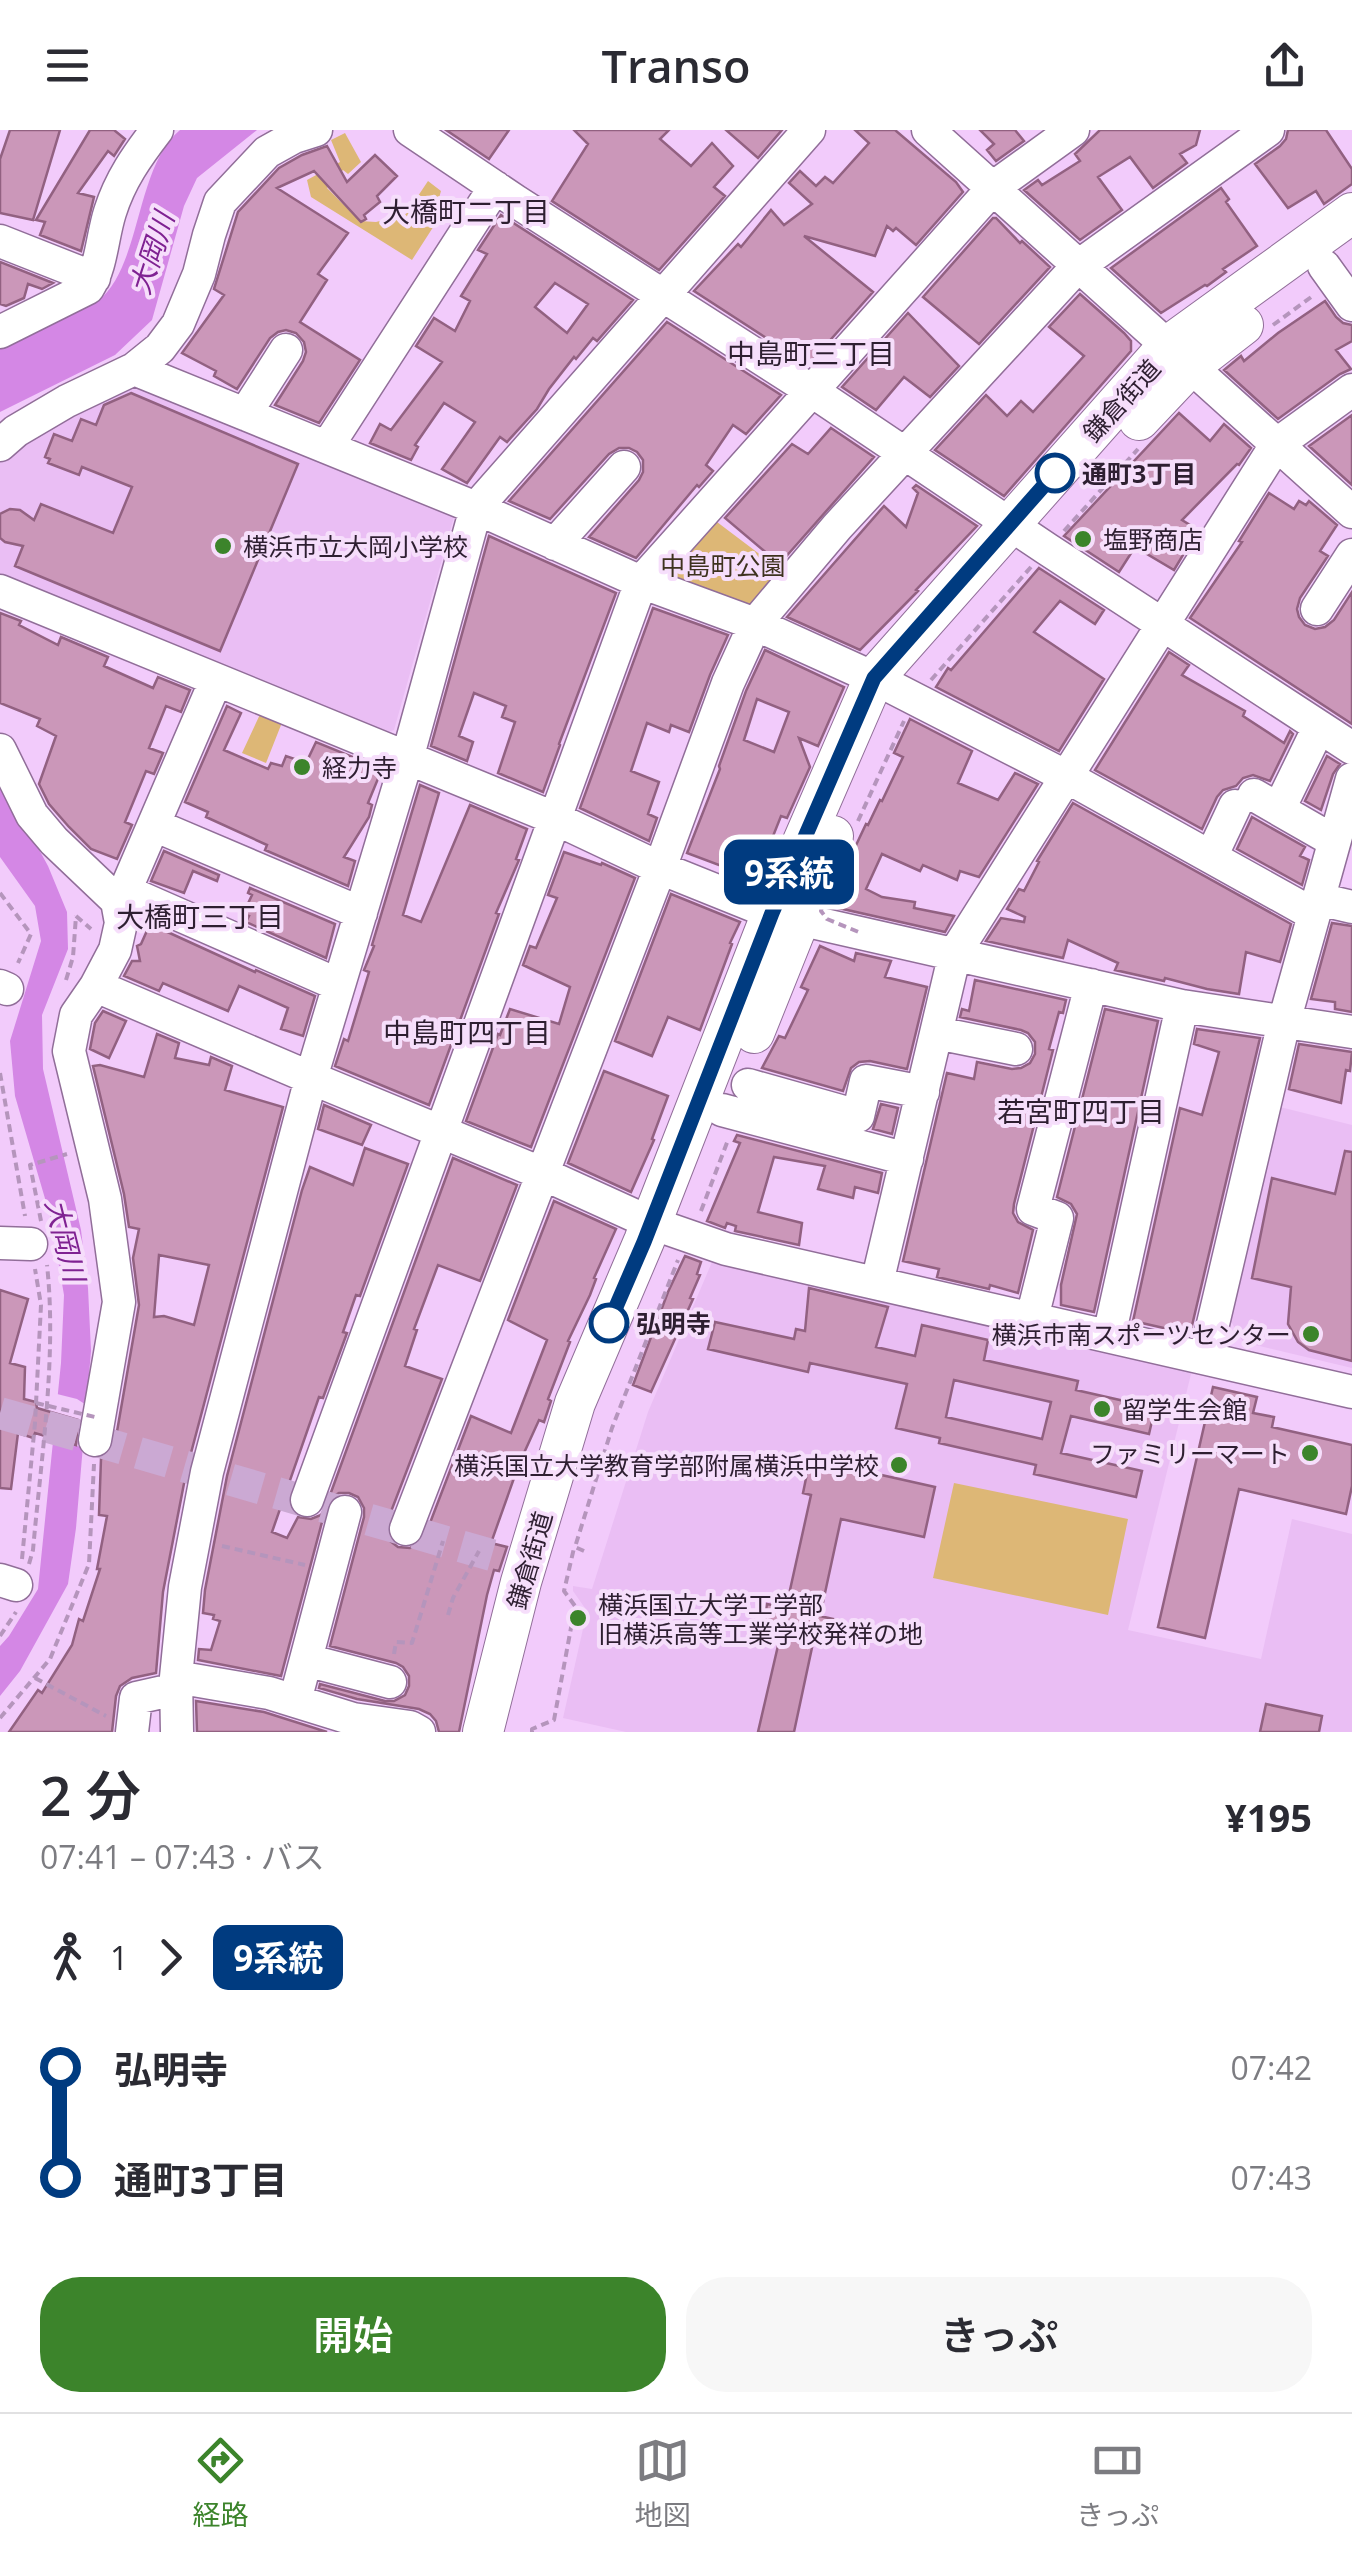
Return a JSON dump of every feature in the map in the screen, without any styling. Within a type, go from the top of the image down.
[{"type":"main road","name":"鎌倉街道","points":[[508,1732],[541,1587],[596,1411],[668,1235],[791,904],[885,684],[1179,356],[1352,213]]},
{"type":"main road","name":"鎌倉街道","points":[[1179,356],[1208,350],[1338,256]]},
{"type":"main road","name":"鎌倉街道","points":[[483,1732],[521,1582],[575,1403],[668,1235],[735,1098],[791,904]]},
{"type":"street","points":[[0,332],[82,294],[94,278],[122,179],[157,130]]},
{"type":"street","points":[[0,446],[16,431],[66,401],[134,369],[160,348],[178,324],[199,274],[220,202],[267,152],[316,130]]},
{"type":"street","points":[[410,130],[1352,748]]},
{"type":"street","points":[[176,1732],[176,1683],[185,1587],[208,1472],[311,1078],[407,760],[476,508],[808,130]]},
{"type":"street","points":[[928,130],[1352,512]]},
{"type":"street","points":[[307,1500],[641,582],[994,188],[1073,130]]},
{"type":"street","points":[[406,1530],[728,683],[755,624],[836,528],[1077,267],[1268,130]]},
{"type":"street","points":[[328,447],[495,188]]},
{"type":"street","points":[[0,241],[94,278]]},
{"type":"street","points":[[1338,256],[1352,306]]},
{"type":"street","points":[[246,414],[286,350]]},
{"type":"street","points":[[134,369],[476,508],[641,582],[755,624],[885,684],[1067,777],[1211,857],[1316,907],[1352,907]]},
{"type":"street","points":[[878,1283],[955,953],[1276,445],[1352,390]]},
{"type":"street","points":[[555,544],[624,467]]},
{"type":"street","points":[[1317,609],[1352,555]]},
{"type":"street","points":[[0,591],[554,818],[660,868],[791,904],[860,933],[1182,1006],[1352,1032]]},
{"type":"street","points":[[97,1429],[119,1302],[105,1199],[68,1051],[76,1015],[115,950],[121,896],[216,680]]},
{"type":"street","points":[[1211,857],[1319,727]]},
{"type":"street","points":[[0,750],[32,816],[54,841],[121,896],[339,985]]},
{"type":"street","points":[[1205,1358],[1284,1022],[1352,780]]},
{"type":"street","points":[[1256,803],[1334,840]]},
{"type":"street","points":[[154,825],[361,913]]},
{"type":"street","points":[[1032,1318],[1057,1218],[1033,1209],[1090,985]]},
{"type":"street","points":[[96,986],[541,1173],[668,1235],[1352,1392]]},
{"type":"street","points":[[1110,1336],[1182,1006]]},
{"type":"street","points":[[937,1033],[1016,1050]]},
{"type":"street","points":[[735,1098],[858,1116],[866,1081],[923,1092]]},
{"type":"street","points":[[735,1098],[907,1158]]},
{"type":"street","points":[[295,1701],[345,1512]]},
{"type":"street","points":[[306,1660],[390,1682]]},
{"type":"street","points":[[132,1731],[136,1698],[176,1683],[269,1693],[353,1719],[410,1727],[418,1732]]},
{"type":"path","points":[[0,893],[31,934],[3,988]]},
{"type":"path","points":[[791,904],[821,910],[826,918],[860,933]]},
{"type":"path","points":[[0,1073],[15,1244],[41,1305],[25,1532],[16,1585]]},
{"type":"path","points":[[0,1123],[6,1116]]},
{"type":"path","points":[[30,1165],[68,1154]]},
{"type":"path","points":[[532,1732],[554,1720],[575,1606],[564,1591],[574,1547],[668,1235]]},
{"type":"path","points":[[0,1636],[16,1585],[33,1550],[51,1308]]},
{"type":"path","points":[[0,1718],[50,1659],[89,1564],[97,1429],[36,1404]]},
{"type":"path","points":[[596,1478],[602,1482]]},
{"type":"path","points":[[194,1539],[330,1570]]},
{"type":"path","points":[[390,1682],[396,1642],[412,1643],[443,1540]]},
{"type":"path","points":[[574,1547],[584,1551]]},
{"type":"path","points":[[448,1615],[452,1598],[479,1551]]},
{"type":"path","points":[[34,1678],[132,1731]]},
{"type":"shaded area","name":"横浜市立大岡小学校","points":[[123,389],[152,390],[454,517],[394,730],[382,735],[0,574],[0,463],[7,447]]},
{"type":"shaded area","points":[[1276,1106],[1352,1125],[1352,1368],[1243,1342],[1226,1313]]},
{"type":"shaded area","name":"横浜国立大学教育学部附属横浜中学校","points":[[715,1255],[1192,1370],[1128,1630],[1261,1659],[1292,1519],[1352,1534],[1352,1732],[626,1732],[563,1718],[587,1611],[573,1586],[592,1589],[648,1412]]},
{"type":"green space","points":[[345,133],[361,162],[348,174],[343,170],[327,188],[360,221],[376,222],[406,214],[428,181],[441,191],[439,198],[448,204],[412,260],[311,197],[307,180],[340,162],[331,140]]},
{"type":"green space","name":"中島町公園","points":[[717,522],[783,572],[752,611],[668,573]]},
{"type":"green space","points":[[262,710],[283,720],[266,763],[242,753]]},
{"type":"green space","points":[[954,1483],[1128,1519],[1108,1615],[933,1578]]},
{"type":"water","name":"大岡川","points":[[180,130],[257,130],[197,178],[184,206],[152,320],[115,355],[0,412],[0,346],[98,301],[112,285],[123,265],[154,167]]},
{"type":"water","name":"大岡川","points":[[0,778],[48,866],[67,912],[68,949],[42,1015],[43,1069],[81,1230],[91,1351],[68,1584],[20,1671],[0,1696],[0,1646],[38,1589],[61,1363],[64,1295],[51,1219],[15,1096],[10,1041],[41,941],[35,906],[0,857]]},
{"type":"pier","points":[[53,1393],[77,1399],[91,1408],[88,1449],[48,1438]]},
{"type":"building","points":[[10,130],[60,130],[33,220],[0,213],[0,159]]},
{"type":"building","points":[[90,130],[114,130],[125,139],[114,156],[108,151],[78,193],[94,197],[81,251],[40,235],[45,222],[36,220]]},
{"type":"building","points":[[446,130],[509,130],[489,159]]},
{"type":"building","points":[[574,130],[669,130],[660,139],[691,166],[712,143],[733,166],[714,187],[725,196],[659,270],[552,201],[588,144]]},
{"type":"building","points":[[726,130],[782,130],[758,158]]},
{"type":"building","points":[[855,130],[895,130],[963,192],[916,245],[896,228],[893,231],[887,226],[875,256],[804,236],[873,292],[808,365],[694,291],[738,244],[741,247],[771,210],[784,225],[812,204],[789,183],[800,171],[816,186],[825,177],[833,183],[869,143]]},
{"type":"building","points":[[980,130],[1015,130],[1024,141],[996,161],[987,150],[994,144]]},
{"type":"building","points":[[1100,130],[1200,130],[1196,145],[1180,154],[1187,163],[1153,188],[1130,157],[1098,177],[1122,210],[1080,240],[1024,190],[1038,180],[1042,185],[1080,161],[1075,154]]},
{"type":"building","points":[[1288,130],[1326,130],[1352,169],[1352,184],[1324,204],[1316,191],[1288,208],[1255,164],[1280,146]]},
{"type":"building","points":[[327,146],[347,182],[375,155],[397,176],[377,196],[380,202],[361,222],[314,171],[277,188],[348,233],[318,274],[327,280],[300,322],[360,360],[319,423],[275,405],[306,352],[296,333],[286,330],[270,338],[237,389],[214,376],[216,371],[182,353],[224,295],[214,289],[238,212],[279,168]]},
{"type":"building","points":[[1221,188],[1229,199],[1226,202],[1257,246],[1223,269],[1226,272],[1207,286],[1161,313],[1111,268]]},
{"type":"building","points":[[501,215],[633,300],[597,341],[593,338],[574,357],[537,409],[507,442],[500,437],[467,483],[442,469],[475,422],[444,403],[415,445],[418,447],[411,460],[370,443],[380,424],[391,430],[442,362],[416,346],[434,318],[455,331],[470,301],[461,296],[487,254],[478,250]],"holes":[[[555,283],[588,304],[567,333],[535,307]]]},
{"type":"building","points":[[993,218],[1050,267],[979,344],[923,297]]},
{"type":"building","points":[[0,262],[53,283],[42,289],[28,284],[24,298],[6,306],[0,304]]},
{"type":"building","points":[[1080,294],[1124,333],[1131,341],[1131,351],[1004,496],[935,450],[986,395],[1007,416],[1021,401],[1033,412],[1084,356],[1049,327]]},
{"type":"building","points":[[1325,301],[1336,317],[1352,325],[1352,341],[1336,350],[1351,369],[1278,419],[1224,370],[1241,356],[1244,361]]},
{"type":"building","points":[[908,313],[959,366],[930,397],[904,377],[876,410],[842,387]]},
{"type":"building","points":[[667,322],[781,395],[746,434],[733,425],[706,465],[713,471],[636,558],[589,537],[643,472],[643,460],[629,448],[609,454],[550,519],[509,501]]},
{"type":"building","points":[[131,393],[298,464],[220,651],[15,566],[23,546],[0,538],[0,514],[20,510],[34,520],[41,504],[113,533],[132,487],[82,467],[79,475],[48,463],[50,459],[45,457],[54,434],[72,441],[81,419],[96,425],[104,405]]},
{"type":"building","points":[[1179,413],[1210,441],[1224,424],[1251,448],[1239,465],[1182,520],[1198,530],[1174,570],[1135,547],[1119,572],[1064,536]]},
{"type":"building","points":[[1352,415],[1352,485],[1309,446]]},
{"type":"building","points":[[831,428],[874,457],[783,560],[775,560],[725,518],[792,444],[808,454]]},
{"type":"building","points":[[916,485],[977,526],[918,591],[860,650],[787,617],[884,506],[906,527],[918,493],[913,488]]},
{"type":"building","points":[[1269,493],[1294,509],[1299,501],[1306,505],[1309,501],[1337,525],[1320,551],[1328,556],[1297,609],[1305,625],[1325,627],[1352,592],[1352,724],[1190,618],[1242,542],[1239,541]]},
{"type":"building","points":[[489,536],[616,593],[543,792],[498,773],[515,722],[502,717],[506,706],[474,693],[459,736],[473,742],[467,761],[431,746]]},
{"type":"building","points":[[1039,568],[1104,610],[1095,624],[1060,601],[1034,632],[1104,679],[1059,751],[936,687],[948,668],[951,670]]},
{"type":"building","points":[[653,608],[728,635],[689,732],[671,725],[669,732],[647,723],[631,771],[659,782],[648,814],[657,818],[649,841],[580,808]]},
{"type":"building","points":[[0,613],[21,621],[19,625],[58,645],[61,637],[108,657],[104,666],[153,688],[158,677],[190,690],[181,712],[166,706],[149,748],[163,753],[154,774],[146,771],[125,822],[132,825],[117,859],[91,849],[49,804],[39,784],[56,736],[37,726],[40,719],[0,703]]},
{"type":"building","points":[[765,650],[844,687],[818,746],[799,738],[810,767],[787,818],[781,816],[756,879],[687,853],[746,691]],"holes":[[[757,699],[789,712],[774,752],[744,740]]]},
{"type":"building","points":[[1169,652],[1189,665],[1182,675],[1245,711],[1243,716],[1284,743],[1290,731],[1293,734],[1270,781],[1253,775],[1223,790],[1202,829],[1095,770]]},
{"type":"building","points":[[227,706],[241,713],[224,750],[268,769],[271,763],[282,766],[286,756],[306,763],[316,742],[382,769],[368,803],[372,805],[369,817],[344,857],[355,861],[348,886],[265,850],[267,845],[206,817],[208,812],[185,802]]},
{"type":"building","points":[[910,719],[972,751],[958,783],[998,800],[1015,773],[1038,784],[979,877],[960,871],[957,880],[923,865],[920,871],[882,854],[866,889],[882,897],[915,902],[914,908],[954,916],[945,932],[834,907],[850,858],[903,757],[894,753]]},
{"type":"building","points":[[1327,756],[1340,764],[1321,810],[1305,801]]},
{"type":"building","points":[[420,785],[439,793],[403,915],[421,922],[470,805],[527,829],[429,1105],[335,1066],[344,1039],[348,1041],[369,972],[364,970]]},
{"type":"building","points":[[1073,803],[1291,924],[1280,962],[1246,952],[1239,994],[1115,970],[1118,963],[1068,940],[1063,958],[986,941],[1001,918],[1024,922],[1025,917],[1007,909],[1019,889],[1024,891],[1037,861]]},
{"type":"building","points":[[1252,817],[1305,847],[1300,856],[1309,860],[1302,885],[1237,849]]},
{"type":"building","points":[[164,851],[219,875],[217,881],[193,871],[184,893],[151,881]]},
{"type":"building","points":[[564,852],[635,878],[531,1147],[466,1121],[510,1009],[559,1024],[570,987],[523,965],[530,946],[536,948],[557,898],[548,895]]},
{"type":"building","points":[[250,888],[335,924],[326,958],[246,922],[249,916],[243,914],[252,895],[248,893]]},
{"type":"building","points":[[671,894],[740,922],[700,1030],[668,1017],[652,1056],[615,1041]]},
{"type":"building","points":[[1332,923],[1352,926],[1352,1012],[1335,1009],[1335,1002],[1311,999]]},
{"type":"building","points":[[150,924],[315,996],[303,1036],[281,1029],[288,1008],[239,986],[228,1011],[163,983],[159,991],[124,976],[132,961],[140,961],[137,946]]},
{"type":"building","points":[[820,946],[854,961],[856,953],[891,961],[885,977],[927,987],[907,1069],[859,1062],[851,1068],[843,1091],[762,1068],[779,1036],[785,1038],[808,990],[801,987]]},
{"type":"building","points":[[975,980],[1066,1000],[1049,1049],[1053,1050],[1014,1204],[1018,1222],[1033,1230],[1018,1293],[937,1277],[939,1269],[903,1261],[947,1073],[974,1079],[977,1062],[1021,1068],[1035,1054],[1035,1042],[1028,1033],[960,1017],[962,1009],[969,1011]]},
{"type":"building","points":[[1105,1009],[1158,1021],[1094,1312],[1061,1305],[1061,1285],[1077,1214],[1071,1204],[1057,1197]]},
{"type":"building","points":[[103,1011],[126,1021],[109,1058],[90,1049],[95,1023]]},
{"type":"building","points":[[1197,1029],[1260,1038],[1190,1334],[1133,1321],[1180,1108],[1202,1115],[1219,1052],[1194,1044]]},
{"type":"building","points":[[157,1034],[179,1043],[175,1058],[209,1065],[211,1057],[232,1066],[225,1090],[283,1107],[187,1468],[163,1592],[156,1673],[132,1678],[120,1686],[112,1732],[9,1732],[38,1690],[42,1693],[72,1645],[100,1569],[107,1516],[99,1515],[101,1459],[115,1443],[139,1305],[133,1258],[139,1229],[129,1227],[93,1066],[144,1077]],"holes":[[[159,1255],[209,1265],[194,1325],[154,1317]]]},
{"type":"building","points":[[1299,1044],[1352,1052],[1341,1103],[1289,1089]]},
{"type":"building","points":[[604,1071],[668,1096],[631,1192],[568,1163]]},
{"type":"building","points":[[881,1104],[898,1108],[892,1134],[873,1129]]},
{"type":"building","points":[[324,1105],[371,1125],[362,1145],[318,1129]]},
{"type":"building","points":[[737,1135],[882,1173],[878,1193],[855,1187],[853,1198],[818,1189],[825,1166],[774,1157],[758,1212],[802,1223],[799,1245],[735,1231],[736,1226],[727,1223],[725,1228],[707,1221],[740,1143],[734,1141]]},
{"type":"building","points":[[365,1148],[408,1164],[360,1296],[356,1295],[343,1332],[347,1333],[323,1398],[319,1397],[272,1532],[287,1538],[298,1517],[311,1519],[321,1515],[326,1507],[281,1676],[198,1660],[199,1649],[211,1650],[220,1621],[203,1613],[205,1590],[227,1476],[302,1190],[310,1167],[353,1185]]},
{"type":"building","points":[[1345,1151],[1352,1152],[1352,1361],[1309,1350],[1298,1342],[1288,1324],[1291,1287],[1252,1278],[1272,1178],[1335,1194]]},
{"type":"building","points":[[453,1158],[517,1185],[480,1281],[438,1265],[414,1329],[417,1330],[405,1366],[442,1379],[387,1522],[390,1541],[398,1547],[410,1548],[425,1536],[471,1416],[511,1433],[547,1340],[508,1320],[554,1201],[616,1229],[568,1341],[544,1422],[539,1420],[519,1464],[491,1543],[507,1547],[499,1571],[494,1570],[487,1595],[459,1732],[439,1732],[430,1714],[419,1709],[319,1688],[320,1684],[394,1701],[405,1695],[409,1686],[409,1676],[396,1663],[330,1646],[364,1508],[358,1497],[349,1493],[339,1493],[326,1506]]},
{"type":"building","points":[[685,1256],[701,1262],[697,1274],[700,1275],[651,1392],[633,1385]]},
{"type":"building","name":"留学生会館","points":[[809,1288],[888,1307],[876,1347],[915,1356],[922,1325],[988,1340],[984,1360],[1078,1381],[1076,1390],[1155,1408],[1149,1434],[1071,1416],[1061,1453],[1142,1471],[1136,1497],[1034,1474],[1036,1465],[939,1443],[940,1438],[896,1428],[907,1384],[810,1363],[808,1372],[708,1349],[715,1322],[794,1339],[796,1329],[805,1331]],"holes":[[[954,1380],[1051,1402],[1042,1439],[946,1417]]]},
{"type":"building","points":[[0,1290],[28,1299],[10,1363],[25,1367],[24,1399],[36,1402],[37,1408],[78,1420],[76,1445],[35,1433],[33,1438],[18,1433],[11,1489],[0,1488]]},
{"type":"building","points":[[1213,1387],[1257,1397],[1253,1413],[1274,1417],[1272,1427],[1352,1445],[1352,1486],[1346,1514],[1239,1489],[1205,1638],[1158,1627]]},
{"type":"building","points":[[810,1459],[935,1487],[924,1537],[841,1519],[820,1616],[833,1619],[827,1646],[813,1643],[794,1732],[758,1732],[780,1637],[770,1635],[773,1623],[764,1621],[767,1604],[777,1606],[779,1597],[788,1599],[811,1495],[803,1493]]},
{"type":"building","points":[[196,1701],[264,1712],[327,1732],[197,1732]]},
{"type":"building","points":[[1266,1704],[1322,1716],[1319,1732],[1260,1732]]},
{"type":"tunnel","points":[[0,1413],[526,1565]]},
{"type":"bus line","name":"9系統","points":[[609,1323],[772,913],[874,678],[1055,473]]},
{"type":"place","name":"通町3丁目","points":[[1055,473]]},
{"type":"place","name":"塩野商店","points":[[1083,539]]},
{"type":"place","name":"横浜市立大岡小学校","points":[[223,546]]},
{"type":"place","name":"経力寺","points":[[302,767]]},
{"type":"place","name":"弘明寺","points":[[609,1323]]},
{"type":"place","name":"横浜市南スポーツセンター","points":[[1311,1334]]},
{"type":"place","name":"留学生会館","points":[[1102,1409]]},
{"type":"place","name":"ファミリーマート","points":[[1310,1453]]},
{"type":"place","name":"横浜国立大学教育学部附属横浜中学校","points":[[899,1465]]},
{"type":"place","name":"横浜国立大学工学部 旧横浜高等工業学校発祥の地","points":[[578,1618]]},
{"type":"district","name":"大橋町二丁目","points":[[466,211]]},
{"type":"district","name":"中島町三丁目","points":[[811,353]]},
{"type":"district","name":"大橋町三丁目","points":[[200,916]]},
{"type":"district","name":"中島町四丁目","points":[[467,1032]]},
{"type":"district","name":"若宮町四丁目","points":[[1081,1111]]}]
